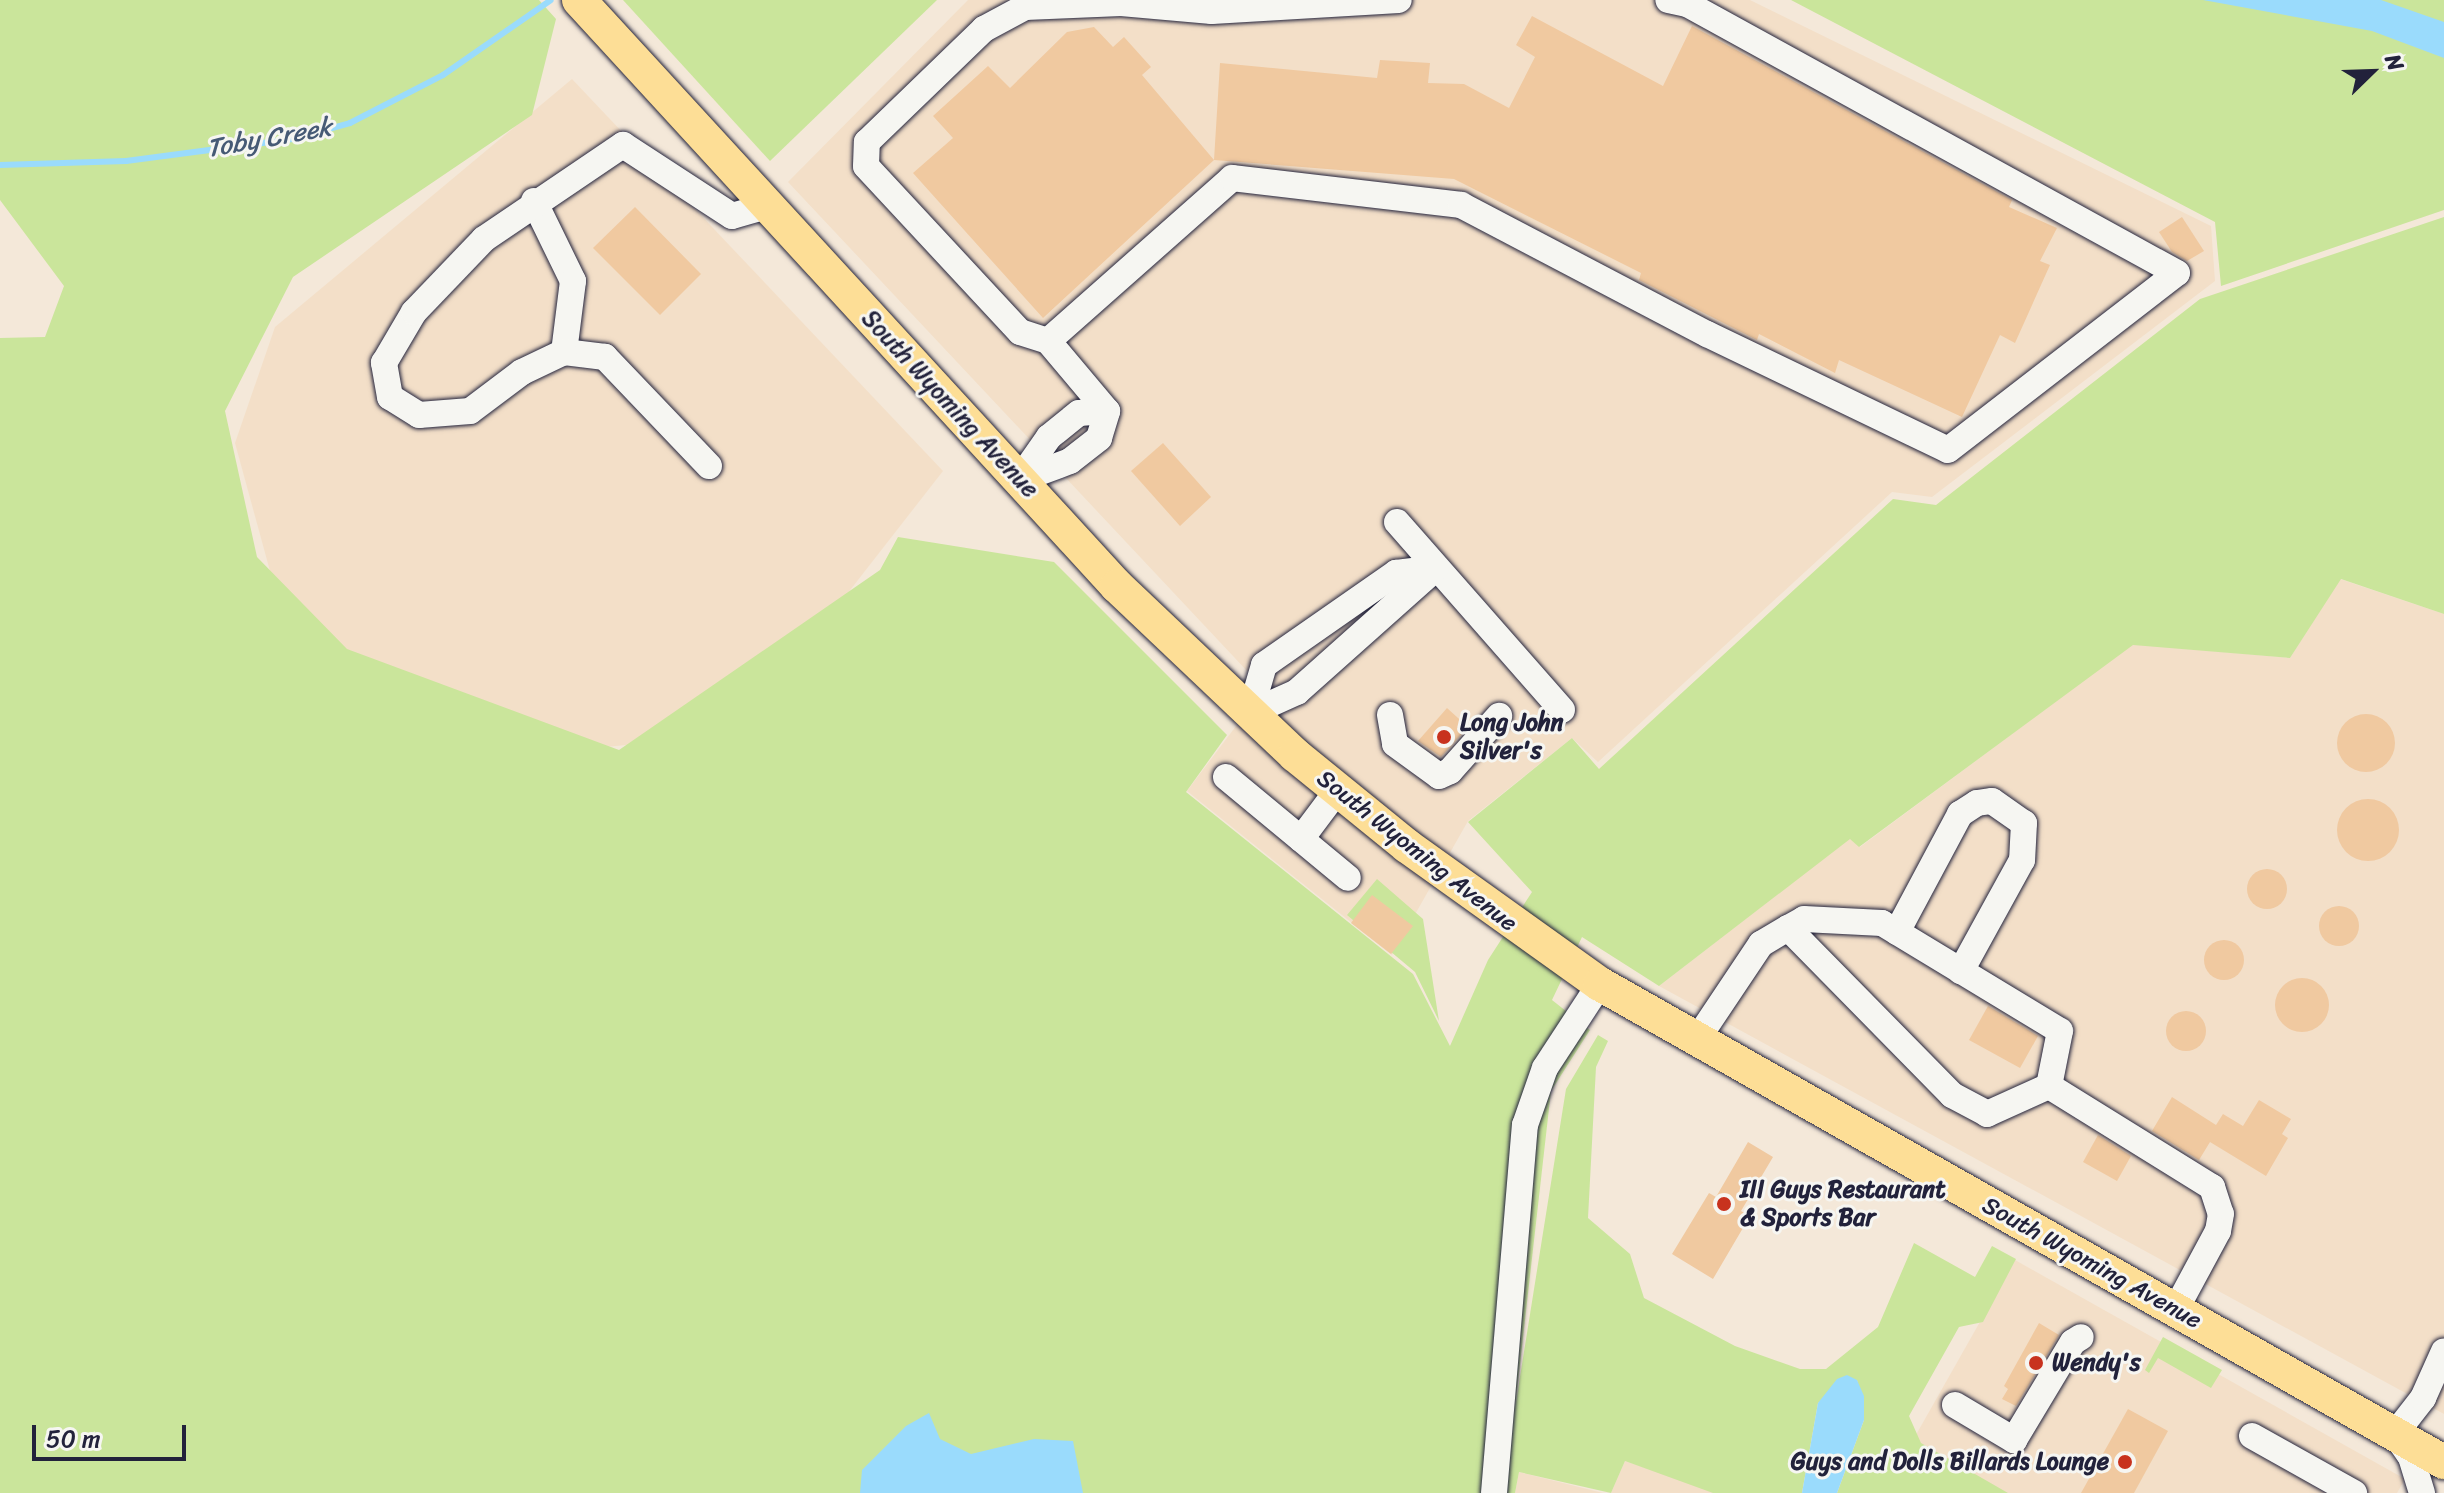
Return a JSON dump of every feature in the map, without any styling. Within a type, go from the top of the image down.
[{"type":"main road","name":"South Wyoming Avenue","points":[[579,0],[1117,586],[1337,791],[1463,889],[1600,984],[2444,1462]]},
{"type":"lane","points":[[1019,480],[1049,437],[1079,413],[1107,411],[1048,341],[1020,332],[866,166],[867,142],[984,29],[1025,7],[1121,3],[1226,11],[1399,0]]},
{"type":"lane","points":[[1048,341],[1232,178],[1461,205],[1707,334],[1948,450],[2177,273],[1687,4],[1668,0]]},
{"type":"lane","points":[[709,466],[605,357],[564,352],[522,372],[470,411],[419,415],[390,397],[384,363],[414,312],[484,239],[534,201],[623,145],[732,216],[768,206]]},
{"type":"lane","points":[[534,201],[573,281],[564,352]]},
{"type":"lane","points":[[1397,522],[1562,710]]},
{"type":"lane","points":[[1250,713],[1297,692],[1436,568]]},
{"type":"lane","points":[[1250,713],[1264,665],[1396,573],[1436,568]]},
{"type":"lane","points":[[1390,715],[1395,744],[1439,776],[1450,771],[1499,716]]},
{"type":"lane","points":[[1226,777],[1348,878]]},
{"type":"lane","points":[[1301,839],[1337,791]]},
{"type":"lane","points":[[1897,932],[1960,814],[1977,803],[1992,801],[2024,823],[2022,860],[1961,971]]},
{"type":"lane","points":[[1696,1041],[1761,944],[1804,919],[1882,923],[2060,1031],[2049,1086]]},
{"type":"lane","points":[[1788,928],[1952,1095],[1987,1114],[2049,1086]]},
{"type":"lane","points":[[1494,1493],[1525,1125],[1545,1068],[1600,984]]},
{"type":"lane","points":[[2049,1086],[2212,1187],[2221,1214],[2218,1231],[2176,1309]]},
{"type":"lane","points":[[1955,1405],[2014,1440],[2073,1342],[2081,1337]]},
{"type":"lane","points":[[2422,1493],[2411,1457],[2395,1434],[2423,1398],[2444,1351]]},
{"type":"lane","points":[[2252,1436],[2354,1493]]},
{"type":"shaded area","points":[[968,0],[1750,0],[2211,226],[2215,281],[1932,497],[1892,492],[1598,762],[1572,738],[1468,821],[1392,955],[1187,791],[1264,689],[788,182]]},
{"type":"shaded area","points":[[572,79],[943,471],[826,621],[647,743],[522,755],[300,681],[235,443],[275,327]]},
{"type":"shaded area","points":[[2340,579],[2444,614],[2444,1414],[1659,986],[1850,838],[1860,847],[2133,644],[2290,658]]},
{"type":"shaded area","points":[[2015,1260],[2405,1479],[2397,1493],[1968,1493],[1904,1456]]},
{"type":"shaded area","points":[[1625,1461],[1714,1491],[1611,1493]]},
{"type":"shaded area","points":[[1519,1472],[1603,1493],[1515,1493]]},
{"type":"green space","points":[[0,0],[539,0],[556,19],[532,115],[293,277],[225,411],[257,557],[347,649],[619,750],[880,570],[898,537],[1054,562],[1227,735],[1186,792],[1413,974],[1450,1046],[1488,960],[1532,892],[1468,822],[1572,738],[1599,769],[1893,499],[1936,505],[2200,299],[2444,217],[2444,614],[2341,579],[2290,658],[2133,645],[1859,847],[1850,839],[1659,986],[1582,937],[1552,1000],[1590,1030],[1551,1091],[1515,1408],[1566,1089],[1598,1035],[1608,1041],[1596,1067],[1588,1218],[1630,1254],[1644,1298],[1735,1346],[1800,1369],[1826,1369],[1878,1327],[1914,1243],[1975,1277],[1992,1246],[2016,1259],[1983,1322],[1959,1327],[1909,1416],[1921,1443],[2008,1493],[1837,1493],[1864,1420],[1857,1380],[1818,1403],[1802,1493],[1713,1493],[1625,1461],[1611,1493],[1519,1472],[1515,1493],[0,1493],[0,338],[45,337],[64,286],[0,200]]},
{"type":"green space","points":[[623,0],[937,0],[770,161]]},
{"type":"green space","points":[[1791,0],[2444,0],[2444,210],[2221,286],[2215,222]]},
{"type":"green space","points":[[1377,879],[1423,919],[1439,1021],[1415,972],[1347,915]]},
{"type":"green space","points":[[2163,1337],[2222,1370],[2211,1388],[2158,1358],[2149,1373],[2145,1370]]},
{"type":"water","points":[[2203,0],[2381,0],[2444,22],[2444,58],[2372,31]]},
{"type":"water","points":[[1847,1375],[1857,1380],[1864,1396],[1864,1420],[1837,1493],[1802,1493],[1818,1403],[1837,1379]]},
{"type":"water","points":[[929,1413],[940,1439],[971,1454],[1034,1439],[1073,1441],[1083,1493],[860,1493],[862,1470],[906,1426]]},
{"type":"building","points":[[1532,16],[1663,86],[1692,26],[2012,200],[2009,207],[2057,228],[2040,261],[2050,265],[2015,343],[2000,335],[1962,417],[1839,360],[1835,373],[1759,334],[1757,340],[1639,280],[1641,273],[1454,179],[1214,160],[1220,63],[1377,78],[1380,60],[1430,63],[1428,83],[1464,84],[1509,108],[1535,57],[1516,45]]},
{"type":"building","points":[[1094,27],[1113,47],[1124,37],[1151,67],[1142,75],[1214,160],[1043,318],[913,173],[953,138],[933,116],[988,66],[1010,88],[1067,32]]},
{"type":"building","points":[[635,207],[701,274],[660,315],[593,248]]},
{"type":"building","points":[[2182,217],[2204,251],[2187,261],[2172,252],[2159,232]]},
{"type":"building","points":[[1163,443],[1211,497],[1180,526],[1131,471]]},
{"type":"building","name":"Long John Silver's","points":[[1447,708],[1468,727],[1441,757],[1418,741]]},
{"type":"building","points":[[2366,714],[2377,716],[2386,723],[2393,732],[2393,754],[2386,763],[2377,770],[2366,772],[2355,770],[2346,763],[2339,754],[2337,743],[2339,732],[2346,723],[2355,716]]},
{"type":"building","points":[[2368,799],[2380,801],[2390,808],[2397,818],[2397,842],[2390,852],[2380,859],[2368,861],[2356,859],[2346,852],[2339,842],[2337,830],[2339,818],[2346,808],[2356,801]]},
{"type":"building","points":[[2267,869],[2281,875],[2287,889],[2281,903],[2267,909],[2253,903],[2247,889],[2253,875]]},
{"type":"building","points":[[1372,895],[1413,926],[1391,954],[1351,923]]},
{"type":"building","points":[[2339,906],[2353,912],[2359,926],[2353,940],[2339,946],[2325,940],[2319,926],[2325,912]]},
{"type":"building","points":[[2224,940],[2238,946],[2244,960],[2238,974],[2224,980],[2210,974],[2204,960],[2210,946]]},
{"type":"building","points":[[2302,978],[2321,986],[2329,1005],[2321,1024],[2302,1032],[2283,1024],[2275,1005],[2283,986]]},
{"type":"building","points":[[1988,1006],[2038,1036],[2020,1068],[1969,1040]]},
{"type":"building","points":[[2186,1011],[2200,1017],[2206,1031],[2200,1045],[2186,1051],[2172,1045],[2166,1031],[2172,1017]]},
{"type":"building","points":[[2172,1097],[2216,1125],[2223,1114],[2243,1126],[2259,1100],[2291,1119],[2282,1134],[2288,1138],[2266,1176],[2210,1142],[2199,1160],[2152,1131]]},
{"type":"building","points":[[2098,1135],[2131,1156],[2117,1181],[2083,1162]]},
{"type":"building","name":"III Guys Restaurant & Sports Bar","points":[[1748,1142],[1773,1157],[1741,1211],[1750,1216],[1713,1279],[1672,1254],[1709,1193],[1716,1197]]},
{"type":"building","name":"Wendy's","points":[[2039,1323],[2059,1335],[2016,1406],[2002,1399],[2008,1389],[2004,1386]]},
{"type":"building","name":"Guys and Dolls Billards Lounge","points":[[2128,1409],[2168,1431],[2134,1493],[2081,1493]]},
{"type":"waterway","name":"Toby Creek","points":[[0,165],[126,161],[293,139],[350,123],[443,75],[551,0]]},
{"type":"place","name":"Long John Silver's","points":[[1444,737]]},
{"type":"place","name":"III Guys Restaurant & Sports Bar","points":[[1724,1204]]},
{"type":"place","name":"Wendy's","points":[[2036,1363]]},
{"type":"place","name":"Guys and Dolls Billards Lounge","points":[[2125,1462]]}]
